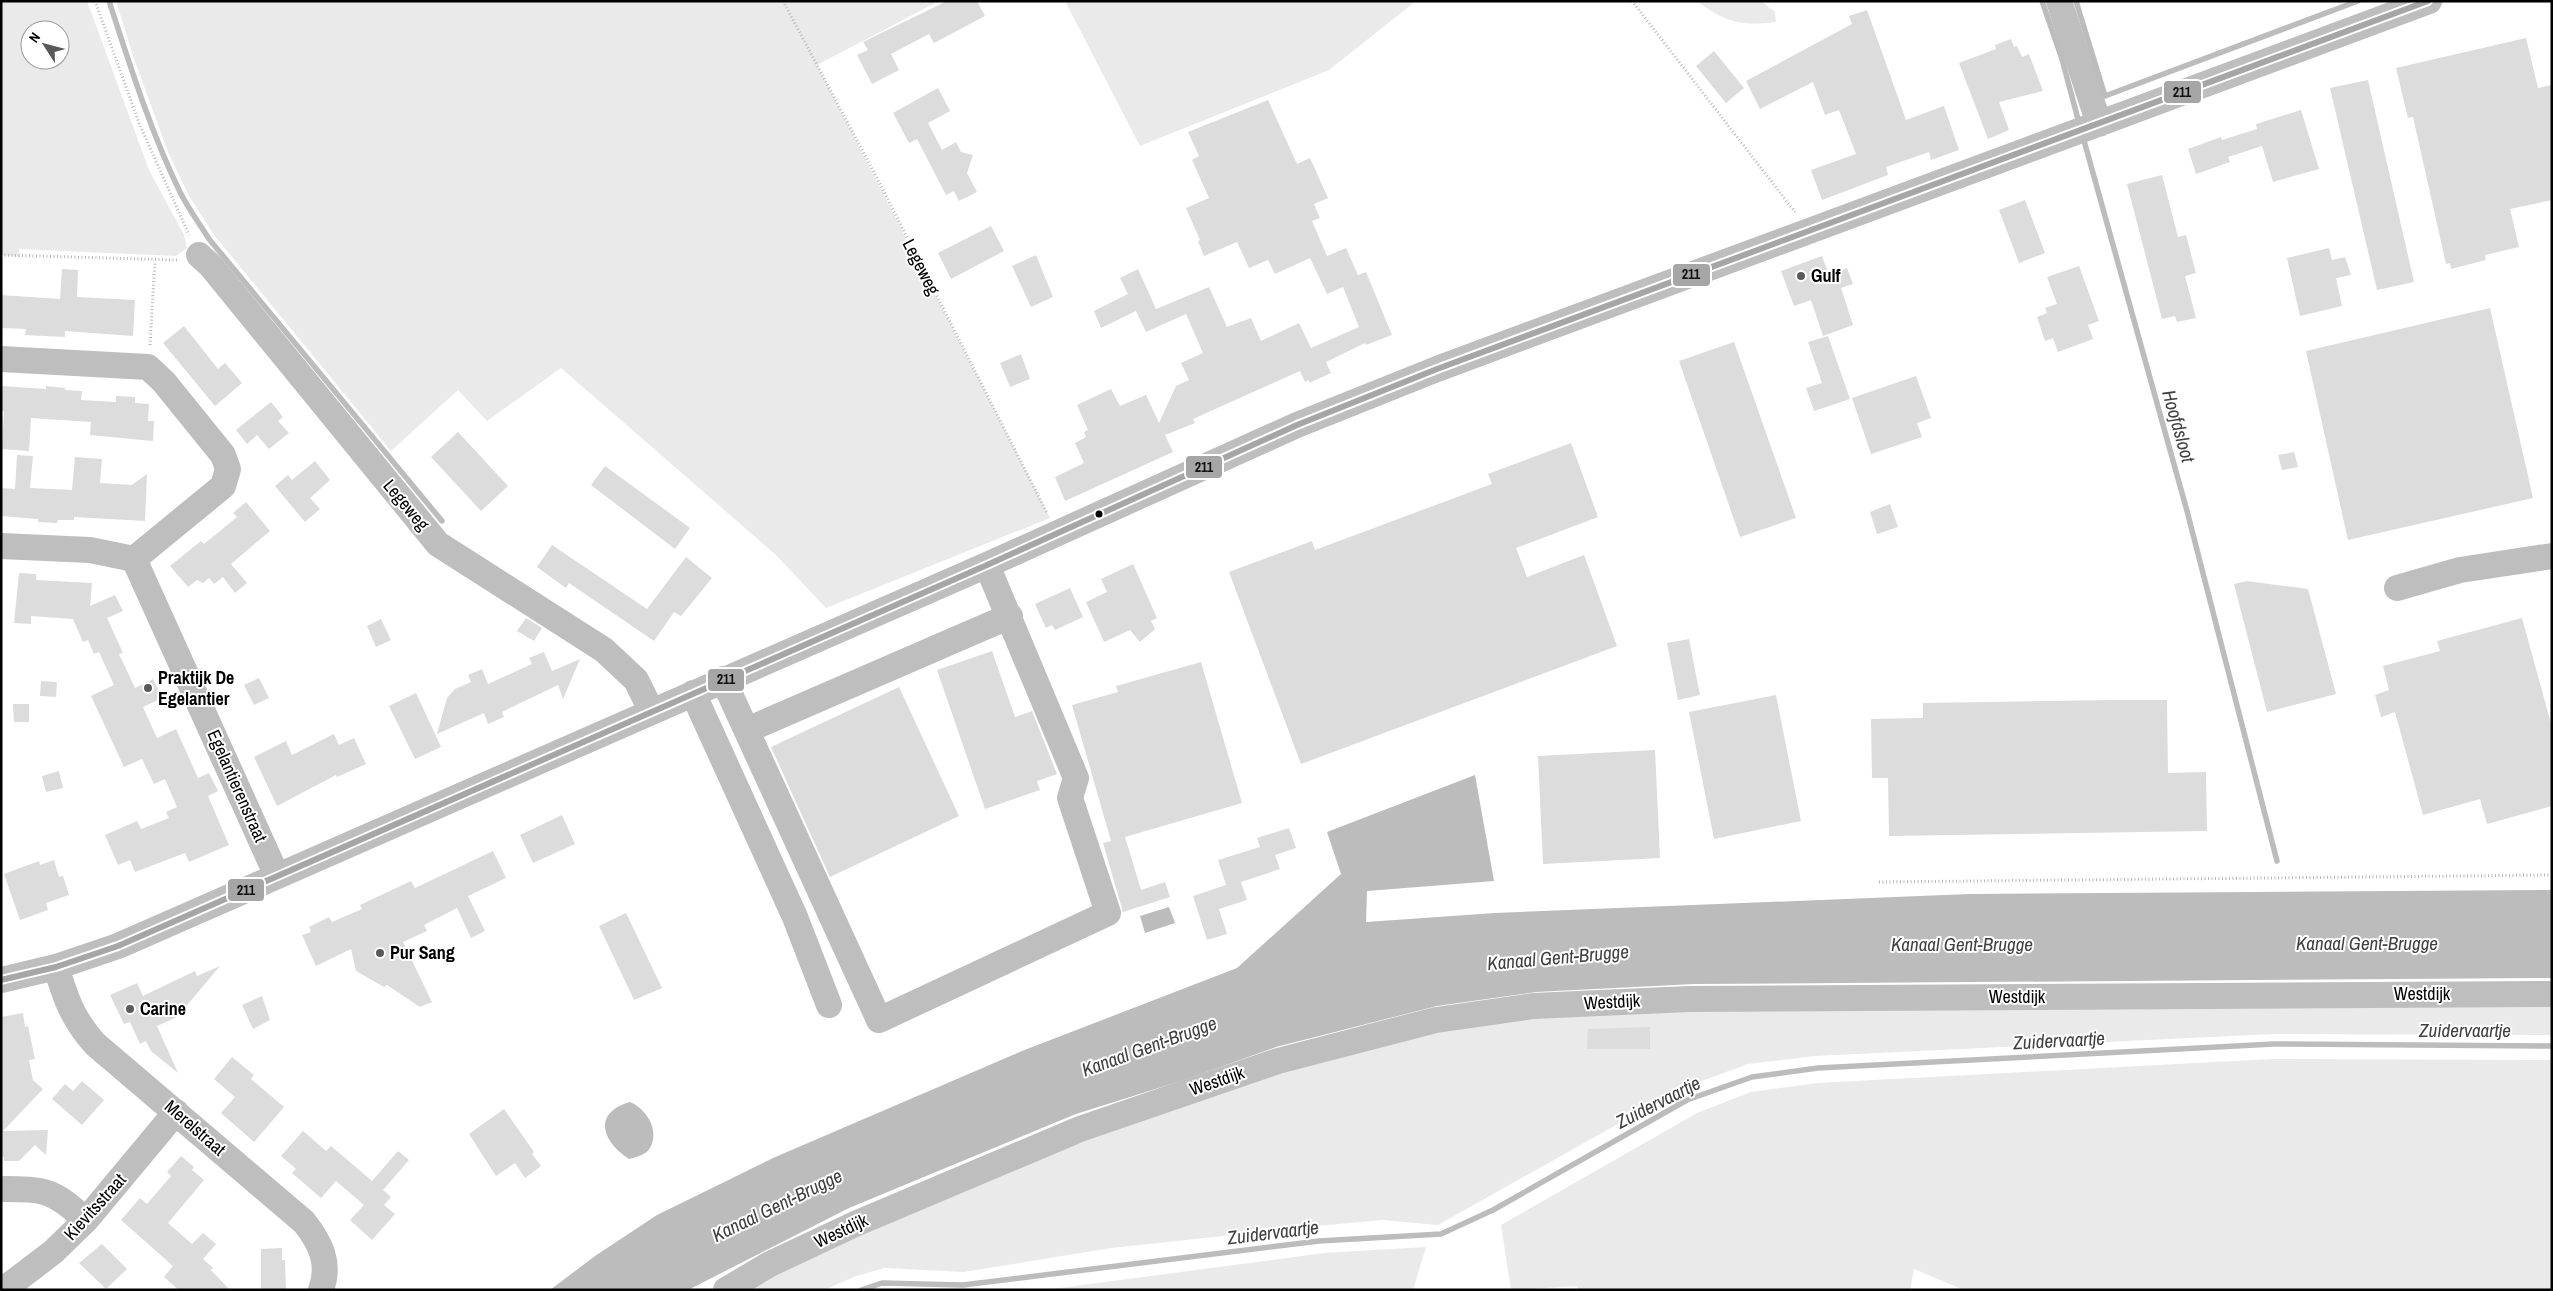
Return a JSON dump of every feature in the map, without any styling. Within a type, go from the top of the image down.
[{"type":"street","points":[[2059,1],[2099,124]]},
{"type":"street","points":[[1,980],[56,967],[118,946],[651,710],[987,565],[1297,425],[1437,369],[2429,1]]},
{"type":"street","name":"Legeweg","points":[[199,255],[222,280],[438,544],[604,650],[636,680],[651,710]]},
{"type":"street","points":[[1,359],[148,368],[164,382],[223,455],[228,469],[223,486],[134,559],[90,550],[1,546]]},
{"type":"street","points":[[2397,588],[2460,570],[2552,556]]},
{"type":"street","name":"Egelantierenstraat","points":[[134,559],[277,876]]},
{"type":"street","points":[[723,679],[879,1020],[1108,913],[1070,798],[1076,778],[1010,616],[987,565]]},
{"type":"street","points":[[747,730],[1010,616]]},
{"type":"street","points":[[693,693],[795,917],[829,1005]]},
{"type":"street","name":"Merelstraat","points":[[56,967],[67,1001],[78,1024],[95,1044],[304,1222],[320,1245],[324,1255],[325,1269],[321,1290]]},
{"type":"street","name":"Westdijk","points":[[726,1290],[770,1264],[855,1224],[1080,1129],[1278,1060],[1436,1020],[1533,1006],[1689,998],[2552,994]]},
{"type":"street","name":"Kievitsstraat","points":[[4,1290],[53,1252],[86,1220],[176,1112]]},
{"type":"street","points":[[1,1189],[48,1192],[64,1200],[86,1220]]},
{"type":"path","points":[[95,1],[139,123],[199,255]]},
{"type":"path","name":"Legeweg","points":[[783,1],[877,178],[1057,534]]},
{"type":"path","points":[[1632,1],[1809,230]]},
{"type":"path","points":[[1,255],[155,261],[148,368]]},
{"type":"path","points":[[1879,882],[2552,875]]},
{"type":"shaded area","points":[[1,1],[87,1],[149,170],[184,235],[187,248],[176,256],[19,249],[20,257],[1,255]]},
{"type":"shaded area","points":[[116,1],[939,1],[817,65],[1050,518],[826,608],[776,555],[561,368],[487,421],[458,390],[391,451],[214,235],[188,194],[168,152],[133,56]]},
{"type":"shaded area","points":[[1065,1],[1416,1],[1329,70],[1140,146]]},
{"type":"shaded area","points":[[1697,1],[1761,1],[1775,12],[1776,22],[1753,24],[1734,21],[1717,14]]},
{"type":"shaded area","points":[[2552,1002],[2552,1035],[2274,1034],[1815,1056],[1748,1064],[1680,1089],[1438,1225],[1383,1220],[1316,1226],[1111,1248],[964,1272],[885,1268],[856,1276],[824,1290],[742,1290],[774,1273],[1084,1137],[1282,1069],[1384,1042],[1538,1015],[1638,1010]]},
{"type":"shaded area","points":[[2272,1059],[2552,1060],[2552,1290],[1964,1290],[1914,1269],[1910,1290],[1579,1290],[1577,1286],[1511,1290],[1501,1225],[1697,1113],[1751,1092],[1818,1083]]},
{"type":"shaded area","points":[[1426,1247],[1413,1290],[1045,1290],[1324,1253]]},
{"type":"water","name":"Kanaal Gent-Brugge","points":[[1475,775],[1494,881],[1367,891],[1366,922],[1495,913],[1969,894],[2552,890],[2552,978],[1694,984],[1536,992],[1437,1006],[1276,1047],[1184,1080],[1076,1114],[849,1208],[688,1290],[550,1290],[595,1256],[657,1215],[773,1158],[1022,1051],[1237,968],[1341,874],[1327,832]]},
{"type":"water","points":[[1169,907],[1175,923],[1145,933],[1140,916]]},
{"type":"water","points":[[630,1102],[641,1109],[650,1120],[653,1141],[646,1152],[629,1159],[612,1144],[605,1128],[606,1120],[610,1113]]},
{"type":"building","points":[[947,1],[977,1],[985,16],[934,43],[929,34],[891,54],[899,70],[872,84],[857,55],[868,50],[863,42]]},
{"type":"building","points":[[1867,10],[1906,120],[1944,106],[1959,150],[1931,160],[1929,152],[1886,167],[1888,175],[1822,200],[1811,170],[1856,154],[1839,110],[1825,115],[1813,82],[1760,109],[1746,81],[1852,24],[1849,16]]},
{"type":"building","points":[[2526,38],[2538,88],[2552,85],[2552,200],[2510,209],[2519,247],[2485,255],[2486,260],[2451,269],[2450,263],[2446,264],[2413,117],[2408,118],[2396,68]]},
{"type":"building","points":[[2011,39],[2014,47],[2017,46],[2022,57],[2029,54],[2043,91],[1999,102],[2009,130],[1988,139],[1959,63],[1996,49],[1995,45]]},
{"type":"building","points":[[1714,51],[1744,88],[1726,103],[1696,66]]},
{"type":"building","points":[[2368,80],[2414,282],[2377,290],[2330,88]]},
{"type":"building","points":[[938,88],[950,111],[928,123],[942,150],[956,142],[961,152],[973,155],[967,173],[977,192],[959,201],[954,191],[946,195],[917,139],[909,143],[893,113]]},
{"type":"building","points":[[1268,100],[1297,164],[1310,158],[1328,198],[1314,204],[1320,218],[1312,221],[1327,256],[1346,248],[1358,275],[1366,272],[1392,335],[1366,345],[1365,343],[1326,362],[1331,373],[1309,383],[1309,380],[1305,382],[1300,371],[1193,419],[1195,423],[1165,435],[1173,452],[1065,501],[1055,477],[1084,463],[1075,443],[1086,437],[1084,432],[1088,430],[1077,405],[1111,389],[1120,406],[1146,395],[1159,423],[1176,386],[1189,380],[1181,363],[1203,353],[1186,314],[1146,332],[1136,311],[1101,328],[1094,311],[1128,294],[1120,278],[1138,269],[1156,309],[1209,287],[1227,327],[1251,318],[1261,341],[1299,323],[1311,348],[1359,327],[1343,287],[1327,294],[1310,258],[1275,274],[1268,260],[1249,268],[1237,242],[1204,256],[1198,241],[1200,240],[1186,208],[1209,198],[1192,160],[1199,156],[1188,132]]},
{"type":"building","points":[[2301,110],[2319,169],[2273,182],[2262,146],[2228,157],[2230,162],[2196,174],[2188,149],[2221,137],[2222,140],[2257,129],[2256,124]]},
{"type":"building","points":[[2162,175],[2178,237],[2186,235],[2196,273],[2185,276],[2196,318],[2177,322],[2175,316],[2162,319],[2127,184]]},
{"type":"building","points":[[2025,200],[2045,253],[2019,263],[1999,210]]},
{"type":"building","points":[[991,226],[1004,251],[951,279],[938,253]]},
{"type":"building","points":[[2329,248],[2332,260],[2345,257],[2351,275],[2336,278],[2342,306],[2300,316],[2287,258]]},
{"type":"building","points":[[1036,255],[1053,297],[1031,307],[1012,266]]},
{"type":"building","points":[[1822,256],[1829,275],[1847,268],[1853,284],[1841,288],[1853,325],[1823,336],[1811,300],[1794,306],[1781,271]]},
{"type":"building","points":[[2079,266],[2099,321],[2088,325],[2093,339],[2058,352],[2053,338],[2045,341],[2037,317],[2047,313],[2045,308],[2057,304],[2047,277]]},
{"type":"building","points":[[62,269],[78,270],[77,297],[135,300],[133,336],[65,331],[65,337],[25,335],[26,329],[1,328],[1,295],[60,299]]},
{"type":"building","points":[[2490,308],[2533,498],[2348,540],[2306,351]]},
{"type":"building","points":[[184,326],[218,369],[225,363],[242,383],[215,406],[163,343]]},
{"type":"building","points":[[1828,336],[1850,399],[1814,411],[1806,388],[1822,383],[1808,342]]},
{"type":"building","points":[[1734,342],[1796,518],[1740,537],[1679,361]]},
{"type":"building","points":[[1021,354],[1030,379],[1010,387],[1000,363]]},
{"type":"building","points":[[1916,376],[1931,418],[1917,423],[1922,437],[1871,454],[1852,398]]},
{"type":"building","points":[[1,386],[46,389],[46,386],[65,388],[65,390],[82,391],[81,400],[116,402],[116,396],[135,397],[135,403],[149,404],[148,421],[154,421],[153,441],[90,435],[91,422],[31,418],[29,451],[2,449],[4,411],[1,411]]},
{"type":"building","points":[[271,402],[283,417],[278,421],[289,433],[269,449],[257,435],[247,444],[236,430]]},
{"type":"building","points":[[458,432],[508,486],[481,511],[431,457]]},
{"type":"building","points":[[1571,443],[1598,517],[1516,548],[1527,577],[1584,555],[1617,646],[1301,764],[1229,572],[1312,541],[1315,550],[1492,484],[1488,474]]},
{"type":"building","points":[[2294,452],[2298,467],[2282,470],[2278,455]]},
{"type":"building","points":[[17,455],[33,456],[30,488],[72,490],[75,457],[102,459],[100,483],[132,485],[147,474],[145,521],[74,517],[74,520],[58,520],[57,523],[38,522],[38,519],[1,516],[1,488],[15,489]]},
{"type":"building","points":[[315,461],[330,480],[310,498],[320,509],[305,522],[275,486],[288,475],[292,480]]},
{"type":"building","points":[[605,466],[690,528],[675,549],[591,485]]},
{"type":"building","points":[[246,502],[270,531],[231,564],[247,583],[235,593],[223,577],[214,584],[209,578],[203,583],[197,580],[188,587],[170,566],[201,541],[204,544],[237,517],[233,513]]},
{"type":"building","points":[[1890,504],[1898,527],[1877,534],[1870,512]]},
{"type":"building","points":[[552,545],[647,609],[686,557],[712,578],[681,616],[674,612],[654,641],[569,583],[566,588],[537,567]]},
{"type":"building","points":[[1133,564],[1157,618],[1151,621],[1155,629],[1140,642],[1130,630],[1104,642],[1086,602],[1107,592],[1101,579]]},
{"type":"building","points":[[19,573],[36,574],[36,580],[92,583],[90,606],[115,595],[123,611],[107,618],[123,653],[119,654],[135,688],[153,679],[162,698],[143,707],[157,738],[176,729],[198,778],[209,773],[218,791],[208,796],[229,845],[189,862],[185,853],[135,872],[130,860],[118,865],[105,835],[137,821],[141,829],[169,818],[166,812],[177,807],[165,779],[154,784],[142,759],[124,767],[91,696],[114,685],[99,652],[94,654],[88,640],[83,642],[73,619],[31,616],[31,624],[14,623]]},
{"type":"building","points":[[2247,581],[2308,589],[2336,694],[2267,712],[2234,584]]},
{"type":"building","points":[[1070,588],[1083,617],[1055,630],[1052,625],[1046,628],[1035,604]]},
{"type":"building","points":[[526,618],[542,628],[534,641],[517,631]]},
{"type":"building","points":[[2522,618],[2552,727],[2552,806],[2487,824],[2480,799],[2423,815],[2395,712],[2381,717],[2375,695],[2389,690],[2383,666],[2440,651],[2437,641]]},
{"type":"building","points":[[381,619],[391,640],[376,647],[367,626]]},
{"type":"building","points":[[1689,639],[1700,695],[1678,700],[1667,643]]},
{"type":"building","points":[[992,651],[1015,717],[1032,711],[1057,774],[1037,781],[1040,790],[985,809],[937,670]]},
{"type":"building","points":[[544,652],[552,671],[580,659],[563,699],[558,685],[502,712],[504,717],[488,724],[484,713],[437,734],[447,698],[455,689],[471,682],[468,675],[482,669],[488,684],[532,664],[529,658]]},
{"type":"building","points":[[1201,662],[1242,803],[1125,837],[1141,890],[1165,882],[1170,897],[1123,912],[1103,843],[1111,841],[1072,705],[1118,692],[1116,686]]},
{"type":"building","points":[[259,678],[269,698],[254,705],[244,685]]},
{"type":"building","points":[[41,681],[57,682],[56,697],[40,696]]},
{"type":"building","points":[[899,687],[959,816],[830,877],[771,747]]},
{"type":"building","points":[[416,693],[441,747],[415,759],[389,706]]},
{"type":"building","points":[[1776,695],[1801,821],[1714,839],[1689,712]]},
{"type":"building","points":[[2167,700],[2168,773],[2206,772],[2207,831],[1889,836],[1888,778],[1872,778],[1871,719],[1923,718],[1923,703]]},
{"type":"building","points":[[13,704],[29,704],[29,722],[14,722]]},
{"type":"building","points":[[334,734],[339,745],[354,738],[366,764],[337,777],[336,775],[277,806],[254,757],[286,741],[292,755]]},
{"type":"building","points":[[1655,750],[1660,858],[1543,864],[1538,756]]},
{"type":"building","points":[[59,771],[63,788],[46,792],[42,776]]},
{"type":"building","points":[[562,815],[575,844],[533,863],[520,835]]},
{"type":"building","points":[[1289,828],[1296,848],[1275,855],[1280,869],[1241,882],[1247,900],[1219,909],[1227,934],[1207,940],[1193,896],[1226,885],[1218,860],[1260,847],[1257,838]]},
{"type":"building","points":[[493,851],[506,878],[468,896],[485,931],[471,938],[457,908],[424,925],[427,931],[403,942],[432,1002],[420,1007],[387,985],[384,987],[356,971],[351,949],[316,966],[302,935],[311,932],[309,927],[329,917],[332,922],[362,909],[360,905],[411,881],[415,888]]},
{"type":"building","points":[[54,860],[59,877],[63,876],[69,895],[46,903],[48,910],[20,920],[4,874],[39,861],[40,865]]},
{"type":"building","points":[[626,913],[662,988],[634,1000],[599,926]]},
{"type":"building","points":[[220,966],[177,1017],[157,1026],[178,1073],[151,1051],[146,1041],[140,1044],[130,1022],[124,1024],[110,995],[137,983],[143,996],[195,971],[197,976]]},
{"type":"building","points":[[262,996],[270,1020],[253,1029],[242,1005]]},
{"type":"building","points":[[23,1013],[25,1027],[28,1026],[35,1059],[29,1060],[33,1080],[43,1089],[3,1131],[48,1130],[46,1155],[35,1145],[19,1161],[4,1161],[4,1157],[1,1157],[1,1017]]},
{"type":"building","points":[[1650,1027],[1650,1049],[1587,1049],[1588,1029]]},
{"type":"building","points":[[232,1057],[254,1075],[251,1079],[284,1107],[254,1142],[221,1113],[235,1097],[214,1079]]},
{"type":"building","points":[[82,1081],[104,1100],[82,1125],[52,1099],[65,1084],[73,1091]]},
{"type":"building","points":[[504,1109],[534,1152],[532,1154],[541,1166],[525,1178],[515,1163],[496,1176],[469,1134]]},
{"type":"building","points":[[303,1131],[326,1151],[331,1146],[372,1181],[398,1151],[409,1160],[383,1190],[391,1197],[384,1205],[395,1214],[372,1240],[350,1220],[364,1205],[336,1181],[321,1198],[292,1173],[296,1169],[281,1156]]},
{"type":"building","points":[[181,1156],[194,1167],[192,1170],[204,1180],[168,1223],[192,1244],[203,1233],[216,1244],[203,1259],[214,1269],[210,1269],[230,1290],[179,1290],[164,1277],[173,1266],[121,1220],[140,1198],[147,1204],[171,1176],[167,1172]]},
{"type":"building","points":[[102,1244],[127,1269],[106,1289],[79,1263]]},
{"type":"building","points":[[282,1248],[282,1260],[285,1260],[286,1290],[261,1290],[261,1249]]},
{"type":"waterway","points":[[109,1],[159,144],[179,190],[193,215],[209,239],[442,521]]},
{"type":"waterway","name":"Hoofdsloot","points":[[2042,1],[2062,59],[2079,123]]},
{"type":"waterway","points":[[2076,1],[2105,96],[2358,1]]},
{"type":"waterway","name":"Hoofdsloot","points":[[2083,137],[2187,511],[2277,861]]},
{"type":"waterway","name":"Zuidervaartje","points":[[861,1290],[882,1283],[963,1285],[1319,1241],[1441,1234],[1493,1210],[1687,1100],[1752,1077],[1818,1068],[2274,1044],[2552,1046]]},
{"type":"transit line","name":"211","points":[[1,980],[56,967],[118,946],[987,565],[1297,425],[1437,369],[2428,1]]},
{"type":"place","name":"Gulf","points":[[1801,276]]},
{"type":"place","name":"Praktijk De Egelantier","points":[[148,688]]},
{"type":"place","name":"Pur Sang","points":[[380,953]]},
{"type":"place","name":"Carine","points":[[130,1009]]}]
